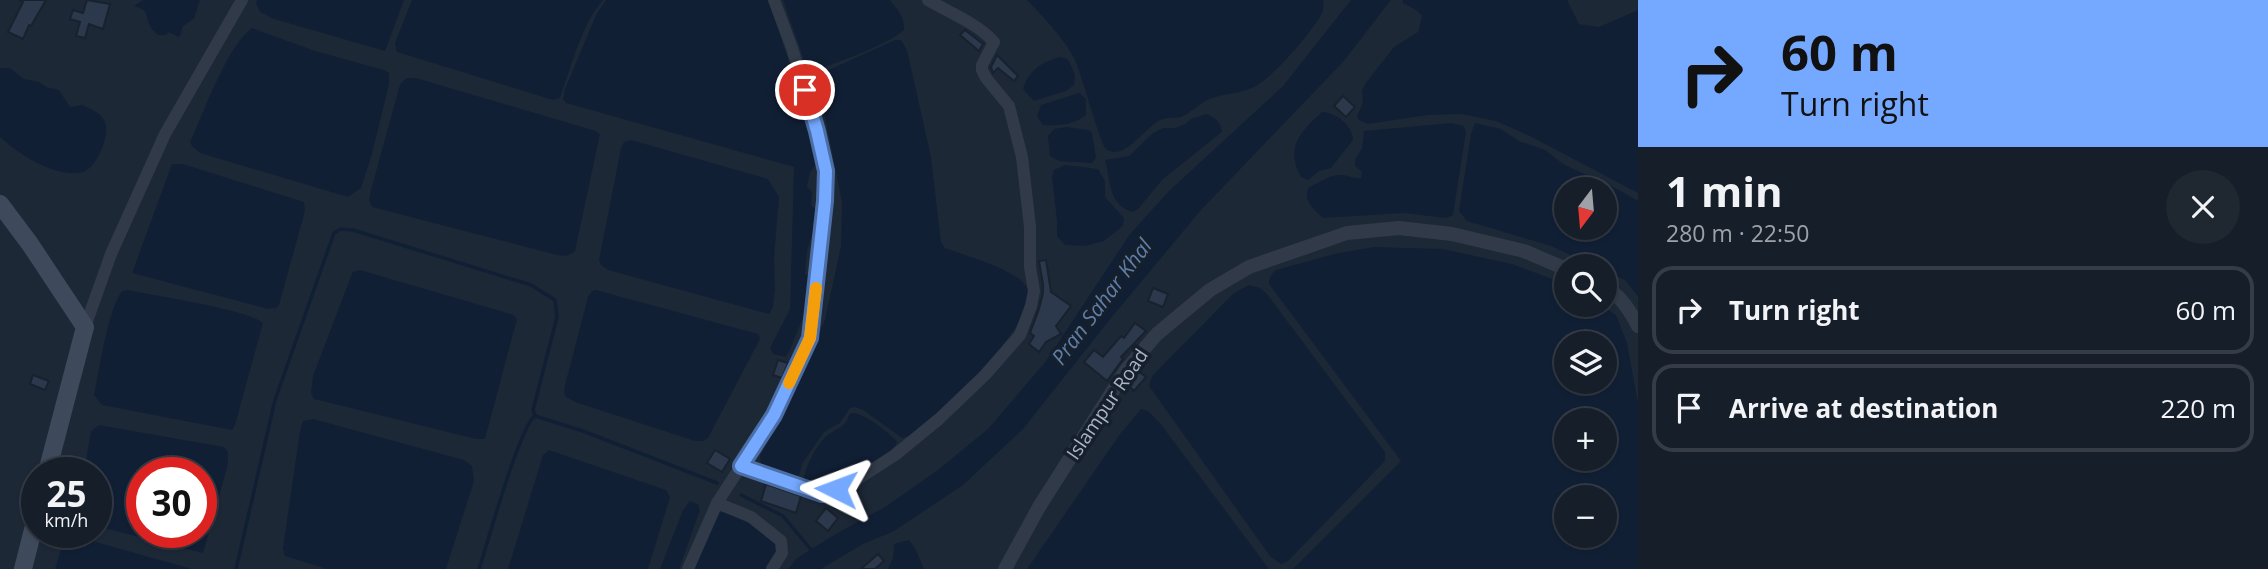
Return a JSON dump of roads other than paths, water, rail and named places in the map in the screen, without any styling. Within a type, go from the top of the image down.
[{"type":"main road","points":[[0,204],[85,327],[51,457]]},
{"type":"main road","points":[[23,569],[28,548]]},
{"type":"street","points":[[85,327],[111,254],[165,134],[242,0]]},
{"type":"street","points":[[688,569],[717,503],[774,415],[810,338],[826,171],[792,48],[774,0]]},
{"type":"street","points":[[741,466],[822,494],[850,484],[895,455],[940,419],[1000,359],[1020,335],[1025,323],[1034,291],[1030,267],[1030,227],[1021,157],[1009,106],[982,70],[994,42],[972,24],[928,0]]},
{"type":"street","name":"Islampur Road","points":[[1005,569],[1039,507],[1126,370],[1157,334],[1210,290],[1249,267],[1347,233],[1399,228],[1452,234],[1524,251],[1554,264]]},
{"type":"street","points":[[1617,295],[1638,326]]},
{"type":"street","points":[[717,503],[751,517],[781,541],[782,553],[772,569]]},
{"type":"water","points":[[143,0],[200,0],[194,19],[183,26],[178,37],[169,32],[166,35],[158,35],[153,30],[145,12],[134,6]]},
{"type":"water","points":[[257,0],[404,0],[385,51],[274,19],[260,12]]},
{"type":"water","points":[[412,0],[603,0],[583,33],[560,98],[553,100],[397,52],[395,43]]},
{"type":"water","points":[[606,0],[768,0],[802,100],[817,163],[810,172],[807,187],[812,192],[811,205],[818,211],[818,216],[807,251],[805,274],[811,277],[806,310],[785,357],[773,354],[770,348],[790,309],[794,167],[566,103],[563,99],[565,89],[596,15]]},
{"type":"water","points":[[783,0],[890,0],[902,17],[904,30],[874,47],[817,70],[809,67],[804,60]]},
{"type":"water","points":[[1027,0],[1323,0],[1324,6],[1321,15],[1301,43],[1264,81],[1245,91],[1210,99],[1181,117],[1163,119],[1128,147],[1113,152],[1106,149],[1101,139],[1074,58],[1046,20]]},
{"type":"water","name":"Pran Sahar Khal","points":[[1351,0],[1391,0],[1343,62],[1201,210],[1023,429],[963,485],[894,531],[863,544],[821,569],[788,569],[797,558],[885,507],[938,470],[989,428],[1046,361],[1130,234],[1169,191],[1283,86]]},
{"type":"water","points":[[1403,0],[1567,0],[1579,24],[1599,27],[1638,10],[1638,193],[1617,182],[1617,177],[1608,177],[1496,121],[1461,114],[1428,115],[1368,124],[1359,120],[1357,117],[1363,102],[1362,91],[1365,84],[1394,47],[1418,32],[1422,16],[1403,3]]},
{"type":"water","points":[[252,28],[315,51],[389,73],[389,84],[372,154],[361,188],[348,197],[200,153],[192,146],[190,142],[225,64]]},
{"type":"water","points":[[895,40],[901,40],[907,50],[931,157],[941,242],[945,248],[1003,269],[1022,281],[1027,288],[1027,303],[1019,322],[984,367],[941,410],[909,436],[902,438],[863,410],[850,408],[840,423],[824,432],[795,479],[764,470],[760,456],[783,415],[825,320],[841,246],[842,202],[818,82],[822,73]]},
{"type":"water","points":[[1061,57],[1067,59],[1072,68],[1074,85],[1066,91],[1034,101],[1023,89],[1028,77],[1042,64]]},
{"type":"water","points":[[0,68],[10,68],[24,79],[59,90],[70,107],[82,105],[102,117],[106,126],[105,141],[98,157],[88,169],[83,172],[62,172],[38,164],[0,137]]},
{"type":"water","points":[[407,78],[416,78],[600,134],[575,251],[565,256],[558,255],[372,207],[369,200],[371,190],[399,88]]},
{"type":"water","points":[[1079,93],[1086,99],[1086,115],[1066,124],[1043,125],[1037,116],[1041,105]]},
{"type":"water","points":[[1322,112],[1333,114],[1343,121],[1353,140],[1331,168],[1319,171],[1308,180],[1301,177],[1296,166],[1295,149],[1301,133]]},
{"type":"water","points":[[1206,114],[1217,120],[1222,132],[1163,179],[1138,209],[1133,212],[1119,204],[1112,192],[1105,160],[1129,156],[1153,133],[1163,128],[1175,128]]},
{"type":"water","points":[[1452,123],[1464,126],[1466,132],[1453,215],[1446,218],[1404,213],[1323,218],[1308,201],[1308,188],[1334,175],[1361,178],[1362,172],[1355,166],[1355,160],[1362,148],[1364,131]]},
{"type":"water","points":[[1475,123],[1501,129],[1519,141],[1545,150],[1563,164],[1591,177],[1554,177],[1554,240],[1617,240],[1617,189],[1638,201],[1638,296],[1625,280],[1617,276],[1617,254],[1569,254],[1551,246],[1467,221],[1459,211]]},
{"type":"water","points":[[1067,127],[1089,130],[1092,133],[1096,158],[1092,163],[1059,161],[1050,156],[1048,136],[1054,129]]},
{"type":"water","points":[[631,140],[768,179],[779,197],[774,259],[775,289],[773,307],[769,314],[608,270],[601,265],[599,260],[621,148],[624,142]]},
{"type":"water","points":[[172,164],[183,164],[304,202],[305,211],[276,308],[268,309],[132,273]]},
{"type":"water","points":[[1065,165],[1098,169],[1105,181],[1105,197],[1124,218],[1123,226],[1104,241],[1085,246],[1065,245],[1057,236],[1052,177],[1054,170]]},
{"type":"water","points":[[1373,247],[1443,249],[1512,264],[1554,280],[1554,317],[1617,317],[1627,343],[1638,403],[1638,569],[1293,569],[1401,461],[1269,284],[1276,270],[1334,254]]},
{"type":"water","points":[[360,270],[504,312],[517,319],[485,439],[314,399],[311,393],[313,376],[351,276],[353,272]]},
{"type":"water","points":[[1249,285],[1260,288],[1267,294],[1385,452],[1385,461],[1288,561],[1281,564],[1270,556],[1149,386],[1152,376],[1234,293]]},
{"type":"water","points":[[596,290],[758,334],[760,338],[757,345],[708,438],[695,441],[575,402],[565,396],[564,389],[588,297]]},
{"type":"water","points":[[122,291],[220,308],[263,323],[232,430],[102,405],[94,395],[112,312]]},
{"type":"water","points":[[1141,409],[1148,411],[1160,423],[1269,569],[1027,569],[1120,434]]},
{"type":"water","points":[[852,413],[864,416],[876,424],[897,441],[896,445],[851,478],[824,487],[813,486],[804,479],[813,455],[825,438],[843,425]]},
{"type":"water","points":[[313,419],[464,460],[472,466],[474,481],[446,569],[327,569],[285,556],[283,548],[300,431],[303,421]]},
{"type":"water","points":[[99,425],[224,447],[228,452],[228,464],[217,503],[217,457],[126,457],[126,534],[112,530],[112,457],[87,457],[91,431]]},
{"type":"water","points":[[549,450],[666,490],[670,497],[648,569],[508,569],[543,455]]},
{"type":"water","points":[[690,501],[698,504],[700,510],[679,569],[660,569],[683,510]]},
{"type":"water","points":[[720,512],[745,519],[779,546],[768,569],[694,569]]},
{"type":"water","points":[[909,540],[924,569],[888,569],[893,558],[894,544]]},
{"type":"water","points":[[112,547],[192,569],[55,569],[61,548]]},
{"type":"water","points":[[183,548],[204,548],[203,553]]},
{"type":"waterway","points":[[236,569],[275,400],[334,233],[341,229],[353,230],[531,285],[555,300],[557,317],[533,410],[535,416],[583,431],[717,483]]},
{"type":"waterway","points":[[479,569],[521,440],[535,416]]},
{"type":"waterway","points":[[741,495],[783,516],[813,552]]}]
